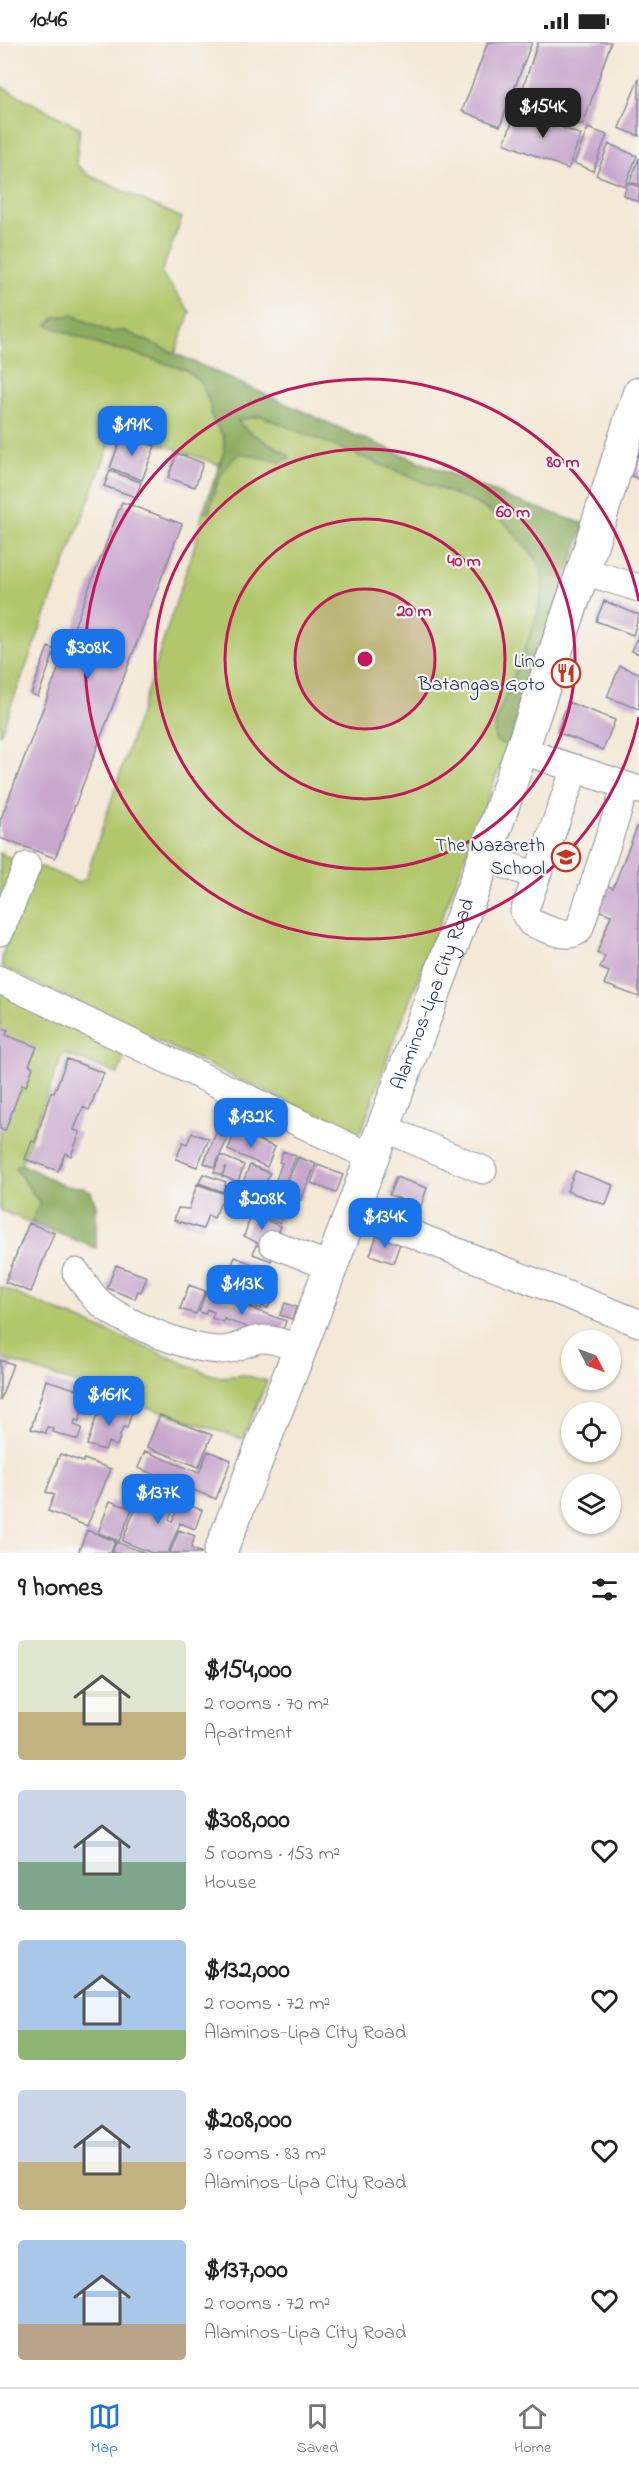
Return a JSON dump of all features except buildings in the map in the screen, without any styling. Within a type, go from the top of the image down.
[{"type":"main road","name":"Alaminos-Lipa City Road","points":[[220,1553],[300,1349],[485,857],[583,571],[639,394]]},
{"type":"street","points":[[583,571],[639,588]]},
{"type":"street","points":[[520,750],[575,768],[633,788],[579,930],[567,935],[531,923],[524,912],[575,768]]},
{"type":"street","points":[[485,857],[536,876]]},
{"type":"street","points":[[0,932],[27,866]]},
{"type":"street","points":[[0,980],[371,1158]]},
{"type":"street","points":[[384,1128],[483,1170]]},
{"type":"street","points":[[351,1210],[639,1323]]},
{"type":"street","points":[[273,1244],[331,1267]]},
{"type":"street","points":[[76,1272],[96,1298],[113,1311],[165,1336],[203,1349],[237,1348],[257,1339],[270,1340],[300,1349]]},
{"type":"green space","points":[[0,86],[80,128],[76,164],[88,175],[182,218],[161,273],[190,312],[175,354],[125,331],[109,332],[72,315],[56,317],[47,325],[105,347],[128,351],[186,370],[202,383],[210,404],[212,419],[224,437],[224,452],[220,465],[116,428],[0,735]]},
{"type":"green space","points":[[72,315],[109,332],[125,331],[355,435],[511,499],[585,524],[509,743],[504,745],[496,741],[495,725],[530,635],[541,600],[543,585],[541,568],[536,559],[505,523],[473,502],[261,416],[237,420],[248,431],[290,457],[281,462],[241,453],[223,472],[209,513],[203,512],[224,452],[224,437],[212,419],[210,404],[201,383],[186,370],[128,351],[105,347],[47,325],[56,317]]},
{"type":"green space","points":[[262,416],[482,507],[510,528],[534,556],[542,572],[541,600],[536,617],[495,725],[496,741],[509,743],[365,1121],[356,1135],[2,967],[2,958],[9,933],[33,869],[42,867],[79,883],[86,878],[195,544],[203,512],[209,513],[223,469],[234,456],[242,453],[290,457],[248,431],[237,420]]},
{"type":"green space","points":[[0,853],[19,863],[0,913]]},
{"type":"green space","points":[[0,988],[126,1051],[118,1074],[63,1053],[21,1164],[15,1168],[40,1203],[31,1223],[0,1210]]},
{"type":"green space","points":[[21,1164],[65,1186],[84,1187],[91,1192],[96,1205],[96,1248],[31,1223],[40,1203],[15,1168]]},
{"type":"green space","points":[[0,1287],[207,1373],[220,1377],[244,1375],[267,1381],[243,1439],[0,1358]]},
{"type":"place","name":"Lino Batangas Goto","points":[[566,673]]},
{"type":"place","name":"The Nazareth School","points":[[566,857]]}]
